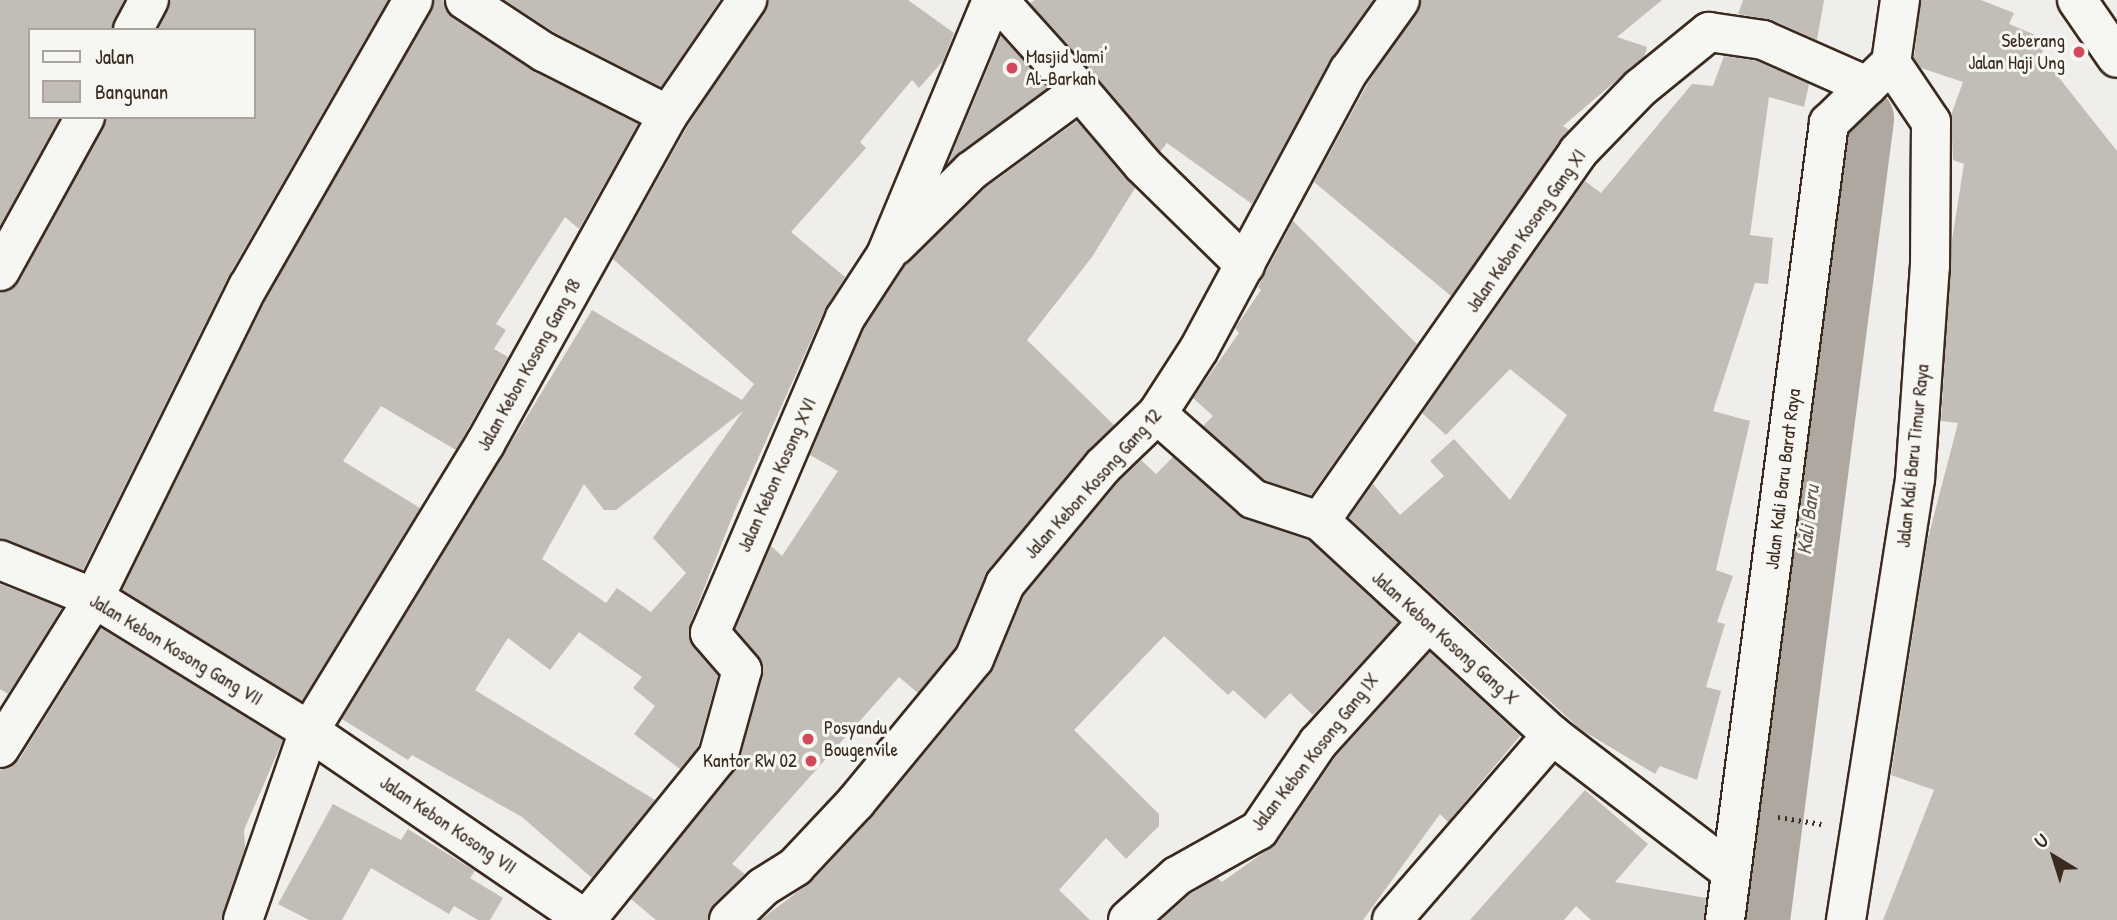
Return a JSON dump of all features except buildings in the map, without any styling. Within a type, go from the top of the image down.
[{"type":"street","points":[[134,28],[149,0]]},
{"type":"street","points":[[0,748],[94,598],[248,287],[413,0]]},
{"type":"street","points":[[465,0],[544,52],[668,115]]},
{"type":"street","name":"Jalan Kebon Kosong Gang 18","points":[[243,920],[309,731],[485,444],[668,115],[747,0]]},
{"type":"street","points":[[995,0],[1080,91],[1143,165],[1245,265]]},
{"type":"street","name":"Jalan Kebon Kosong XVI","points":[[586,920],[718,757],[742,670],[710,633],[845,318],[886,255],[995,0]]},
{"type":"street","name":"Jalan Kebon Kosong Gang 12","points":[[729,920],[763,887],[796,866],[856,802],[974,659],[1005,584],[1103,466],[1157,414],[1245,265],[1349,71],[1400,0]]},
{"type":"street","points":[[1879,75],[1900,0]]},
{"type":"street","points":[[2077,0],[2117,58]]},
{"type":"street","name":"Jalan Kebon Kosong Gang XI","points":[[1320,522],[1578,152],[1640,88],[1709,32],[1763,40],[1879,75]]},
{"type":"street","name":"Jalan Kali Baru Barat Raya","points":[[1725,920],[1829,123],[1879,75]]},
{"type":"street","name":"Jalan Kali Baru Timur Raya","points":[[1846,920],[1915,480],[1930,266],[1931,122],[1879,75]]},
{"type":"street","points":[[886,255],[971,171],[1080,91]]},
{"type":"street","points":[[0,271],[84,119]]},
{"type":"street","name":"Jalan Kebon Kosong Gang X","points":[[1157,414],[1253,499],[1320,522],[1552,735],[1731,873]]},
{"type":"street","name":"Jalan Kebon Kosong Gang VII","points":[[0,561],[94,598],[309,731]]},
{"type":"street","name":"Jalan Kebon Kosong Gang IX","points":[[1128,920],[1177,876],[1259,830],[1318,743],[1427,623]]},
{"type":"street","name":"Jalan Kebon Kosong VII","points":[[309,731],[586,920]]},
{"type":"street","points":[[1392,920],[1552,735]]},
{"type":"path","points":[[1765,814],[1830,826]]},
{"type":"waterway","name":"Kali Baru","points":[[1756,920],[1860,119]]},
{"type":"place","name":"Seberang Jalan Haji Ung","points":[[2079,52]]},
{"type":"place","name":"Masjid Jami' Al-Barkah","points":[[1012,68]]},
{"type":"place","name":"Posyandu Bougenvile","points":[[808,739]]},
{"type":"place","name":"Kantor RW 02","points":[[811,761]]}]
